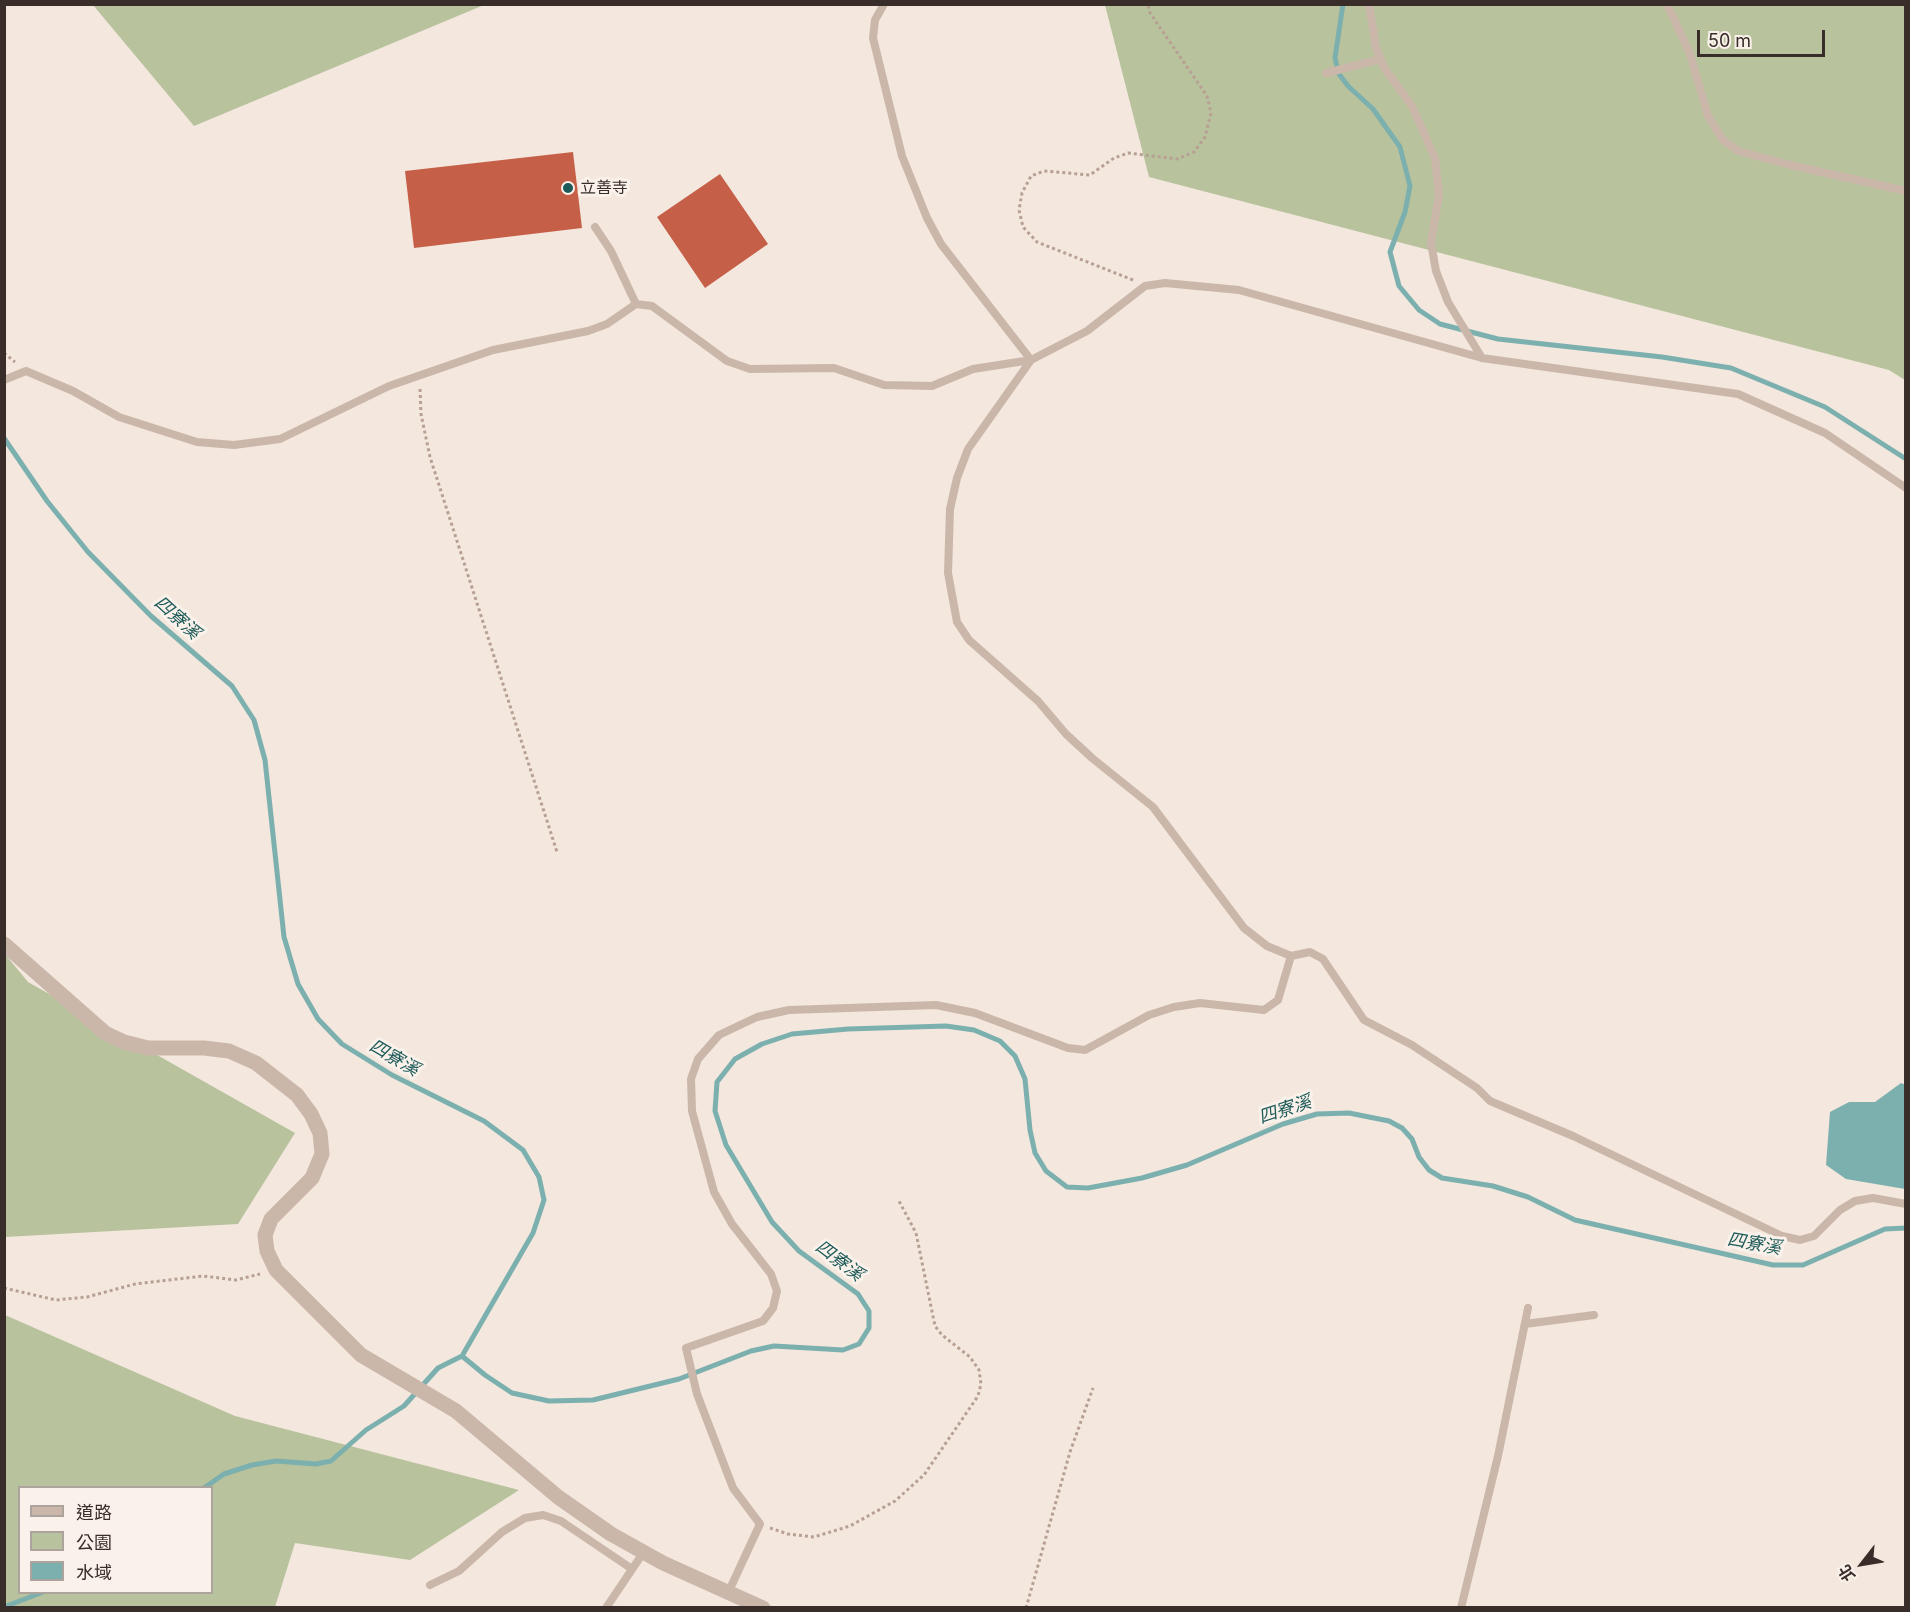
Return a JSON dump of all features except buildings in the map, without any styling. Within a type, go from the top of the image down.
[{"type":"street","points":[[4,944],[105,1033],[124,1042],[148,1048],[204,1048],[229,1051],[256,1063],[297,1095],[311,1114],[320,1133],[322,1154],[312,1178],[271,1220],[265,1235],[267,1251],[276,1270],[361,1355],[456,1412],[558,1497],[643,1553],[763,1608]]},
{"type":"lane","points":[[884,4],[875,20],[873,38],[902,156],[927,218],[941,244],[1031,360]]},
{"type":"lane","points":[[1370,4],[1376,48],[1385,69],[1412,106],[1435,158],[1439,195],[1431,243],[1436,271],[1448,302],[1482,358]]},
{"type":"lane","points":[[1667,4],[1690,54],[1708,116],[1723,140],[1738,151],[1905,191]]},
{"type":"lane","points":[[1326,73],[1381,59]]},
{"type":"lane","points":[[595,227],[611,251],[636,304]]},
{"type":"lane","points":[[4,380],[26,371],[73,392],[119,417],[197,442],[234,445],[280,439],[389,386],[493,350],[588,331],[607,324],[636,304],[652,306],[727,361],[750,369],[834,368],[884,384],[932,386],[973,369],[1031,360],[1087,331],[1145,286],[1165,283],[1239,290],[1482,358],[1738,394],[1825,432],[1905,488]]},
{"type":"lane","points":[[1031,360],[968,449],[957,478],[950,509],[948,573],[957,622],[985,657],[1038,701],[1066,734],[1092,758],[1154,807],[1244,928],[1267,946],[1291,956],[1310,952],[1323,959],[1364,1020],[1412,1045],[1477,1088],[1490,1101],[1573,1136],[1782,1236],[1800,1240],[1814,1236],[1840,1210],[1855,1201],[1872,1198],[1905,1204]]},
{"type":"lane","points":[[728,1593],[760,1524],[733,1488],[697,1394],[686,1348],[763,1321],[773,1308],[777,1291],[771,1274],[732,1224],[714,1192],[692,1111],[691,1079],[698,1059],[719,1035],[757,1017],[789,1010],[936,1005],[975,1013],[1068,1048],[1085,1050],[1149,1015],[1174,1007],[1200,1003],[1264,1010],[1278,1000],[1291,956]]},
{"type":"lane","points":[[1461,1608],[1498,1456],[1528,1308]]},
{"type":"lane","points":[[1525,1324],[1594,1315]]},
{"type":"lane","points":[[430,1585],[459,1571],[502,1532],[525,1518],[543,1515],[561,1521],[632,1569]]},
{"type":"lane","points":[[606,1608],[643,1553]]},
{"type":"path","points":[[1145,286],[1116,272],[1037,242],[1023,227],[1019,210],[1022,193],[1031,176],[1044,171],[1090,175],[1114,158],[1128,153],[1177,159],[1194,152],[1205,137],[1211,113],[1208,96],[1150,13],[1148,4]]},
{"type":"path","points":[[419,375],[421,414],[430,457],[557,852]]},
{"type":"path","points":[[760,1524],[788,1534],[814,1537],[850,1526],[895,1501],[924,1475],[978,1396],[981,1384],[980,1370],[970,1357],[942,1335],[935,1326],[916,1233],[899,1201]]},
{"type":"path","points":[[4,1288],[56,1300],[87,1297],[135,1284],[203,1276],[236,1280],[276,1270]]},
{"type":"path","points":[[1026,1608],[1070,1452],[1093,1388]]},
{"type":"green space","points":[[93,5],[484,5],[194,126]]},
{"type":"green space","points":[[1105,5],[1905,5],[1905,380],[1889,370],[1149,177]]},
{"type":"green space","points":[[4,953],[28,982],[295,1133],[238,1224],[5,1237]]},
{"type":"green space","points":[[5,1315],[235,1416],[519,1490],[410,1560],[295,1543],[275,1607],[5,1607]]},
{"type":"water","points":[[1901,1083],[1906,1085],[1905,1189],[1846,1179],[1826,1165],[1830,1112],[1849,1102],[1875,1102]]},
{"type":"waterway","points":[[1343,4],[1335,58],[1339,74],[1348,86],[1373,109],[1400,147],[1410,186],[1405,212],[1390,252],[1399,286],[1419,310],[1440,324],[1498,339],[1662,357],[1731,368],[1825,407],[1906,459]]},
{"type":"waterway","name":"四寮溪","points":[[4,438],[47,501],[88,552],[151,616],[232,686],[254,720],[265,760],[284,937],[298,984],[318,1019],[342,1044],[392,1075],[484,1121],[523,1150],[539,1177],[544,1200],[533,1233],[462,1356],[512,1393],[549,1401],[593,1400],[679,1379],[751,1351],[774,1346],[843,1350],[859,1344],[869,1328],[869,1311],[858,1294],[799,1251],[772,1222],[726,1145],[715,1111],[717,1082],[735,1059],[762,1044],[792,1034],[848,1029],[946,1026],[974,1030],[1000,1041],[1015,1056],[1025,1079],[1030,1130],[1035,1153],[1046,1171],[1067,1187],[1088,1188],[1142,1178],[1187,1165],[1283,1124],[1317,1114],[1349,1113],[1389,1121],[1402,1128],[1412,1139],[1419,1157],[1429,1170],[1442,1178],[1493,1186],[1528,1197],[1575,1220],[1773,1265],[1803,1265],[1885,1229],[1906,1228]]},
{"type":"waterway","points":[[207,1486],[224,1474],[252,1465],[276,1461],[316,1464],[331,1461],[366,1430],[404,1406],[438,1368],[462,1356]]},
{"type":"waterway","points":[[4,1607],[38,1594]]},
{"type":"place","name":"立善寺","points":[[568,188]]}]
